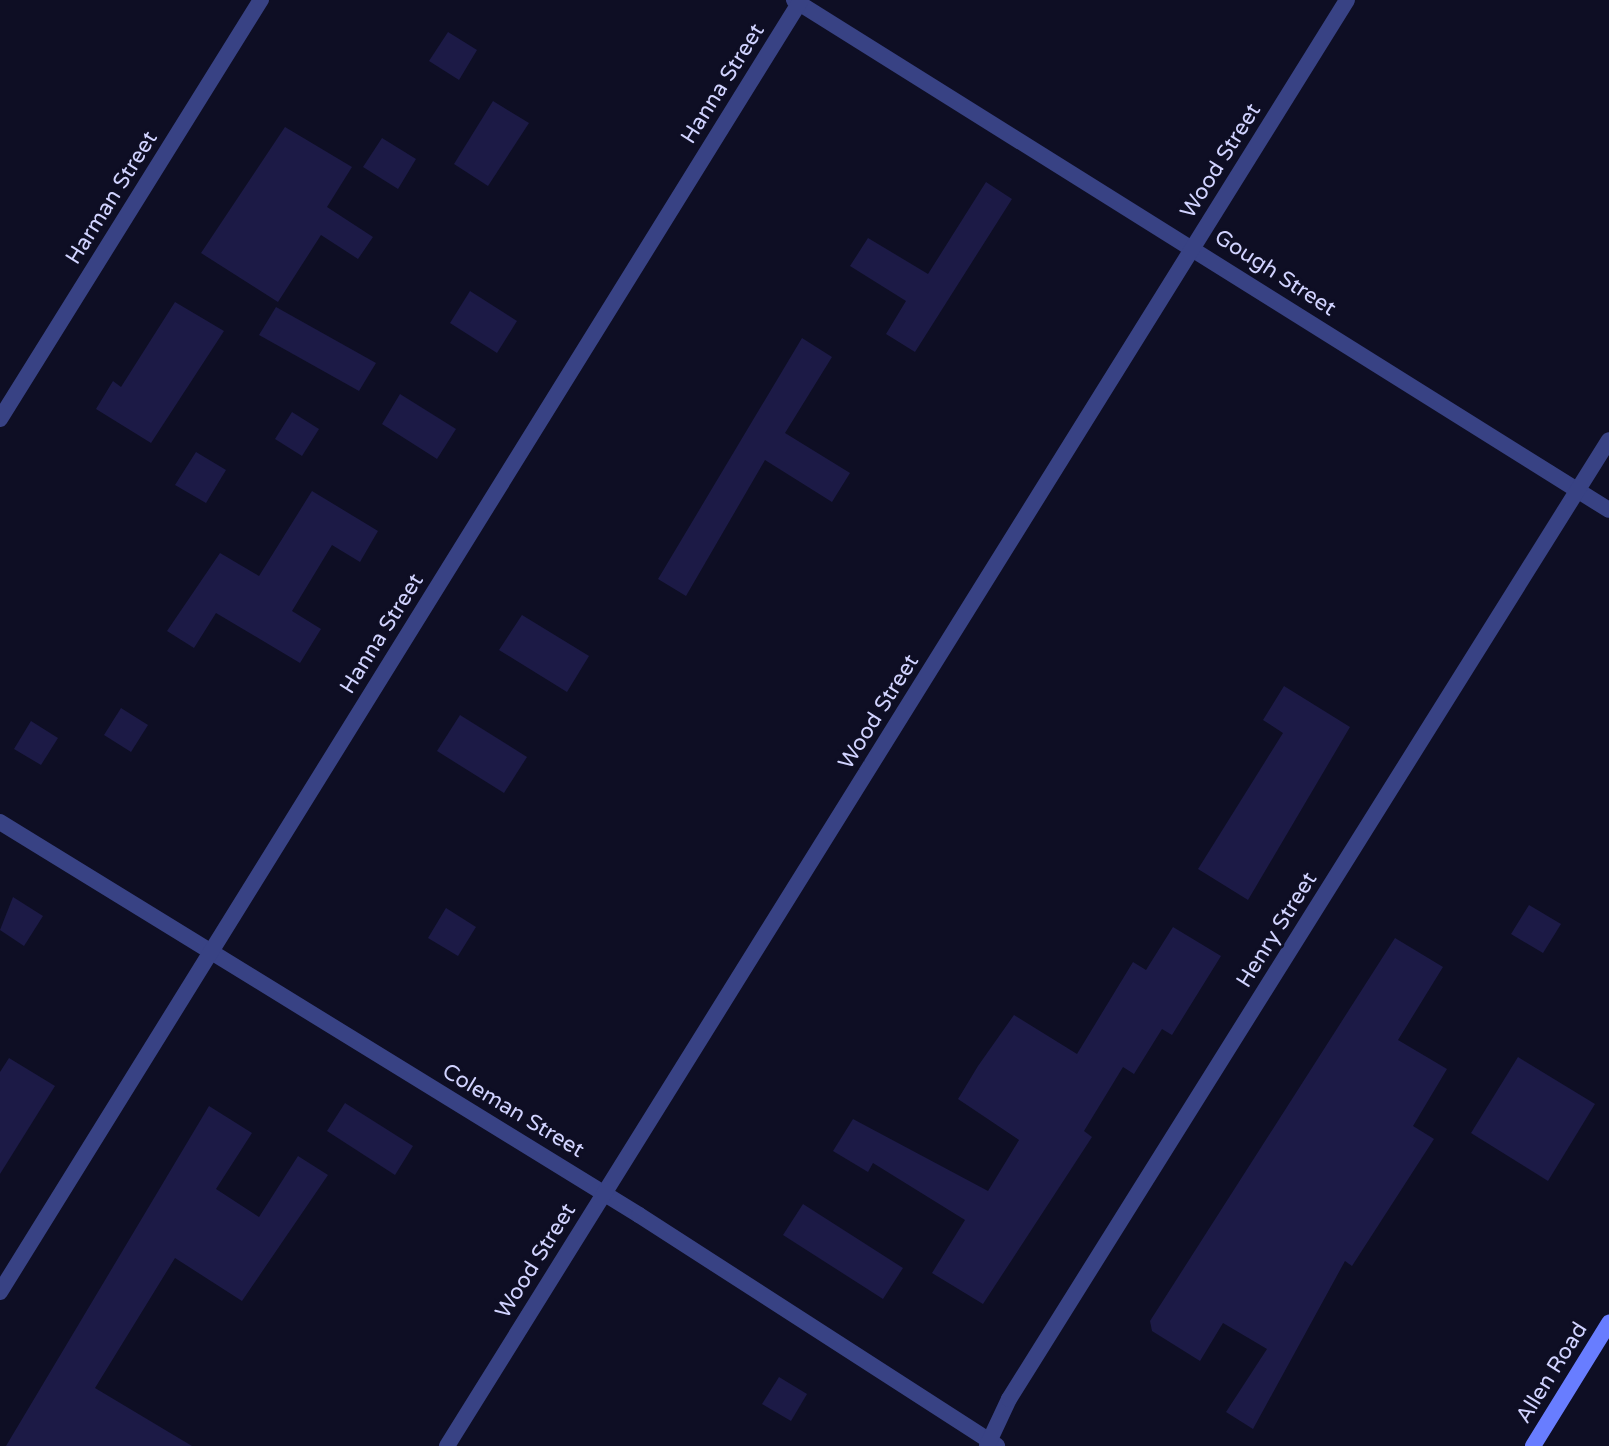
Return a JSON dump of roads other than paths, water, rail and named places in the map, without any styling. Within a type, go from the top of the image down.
[{"type":"main road","name":"Allen Road","points":[[1533,1446],[1609,1323]]},
{"type":"street","name":"Harman Street","points":[[0,419],[261,0]]},
{"type":"street","name":"Wood Street","points":[[447,1446],[1347,0]]},
{"type":"street","name":"Gough Street","points":[[798,1],[1609,510]]},
{"type":"street","name":"Hanna Street","points":[[0,1292],[798,1]]},
{"type":"street","name":"Henry Street","points":[[991,1445],[1009,1399],[1609,440]]},
{"type":"street","name":"Coleman Street","points":[[0,822],[604,1194],[991,1445]]}]
